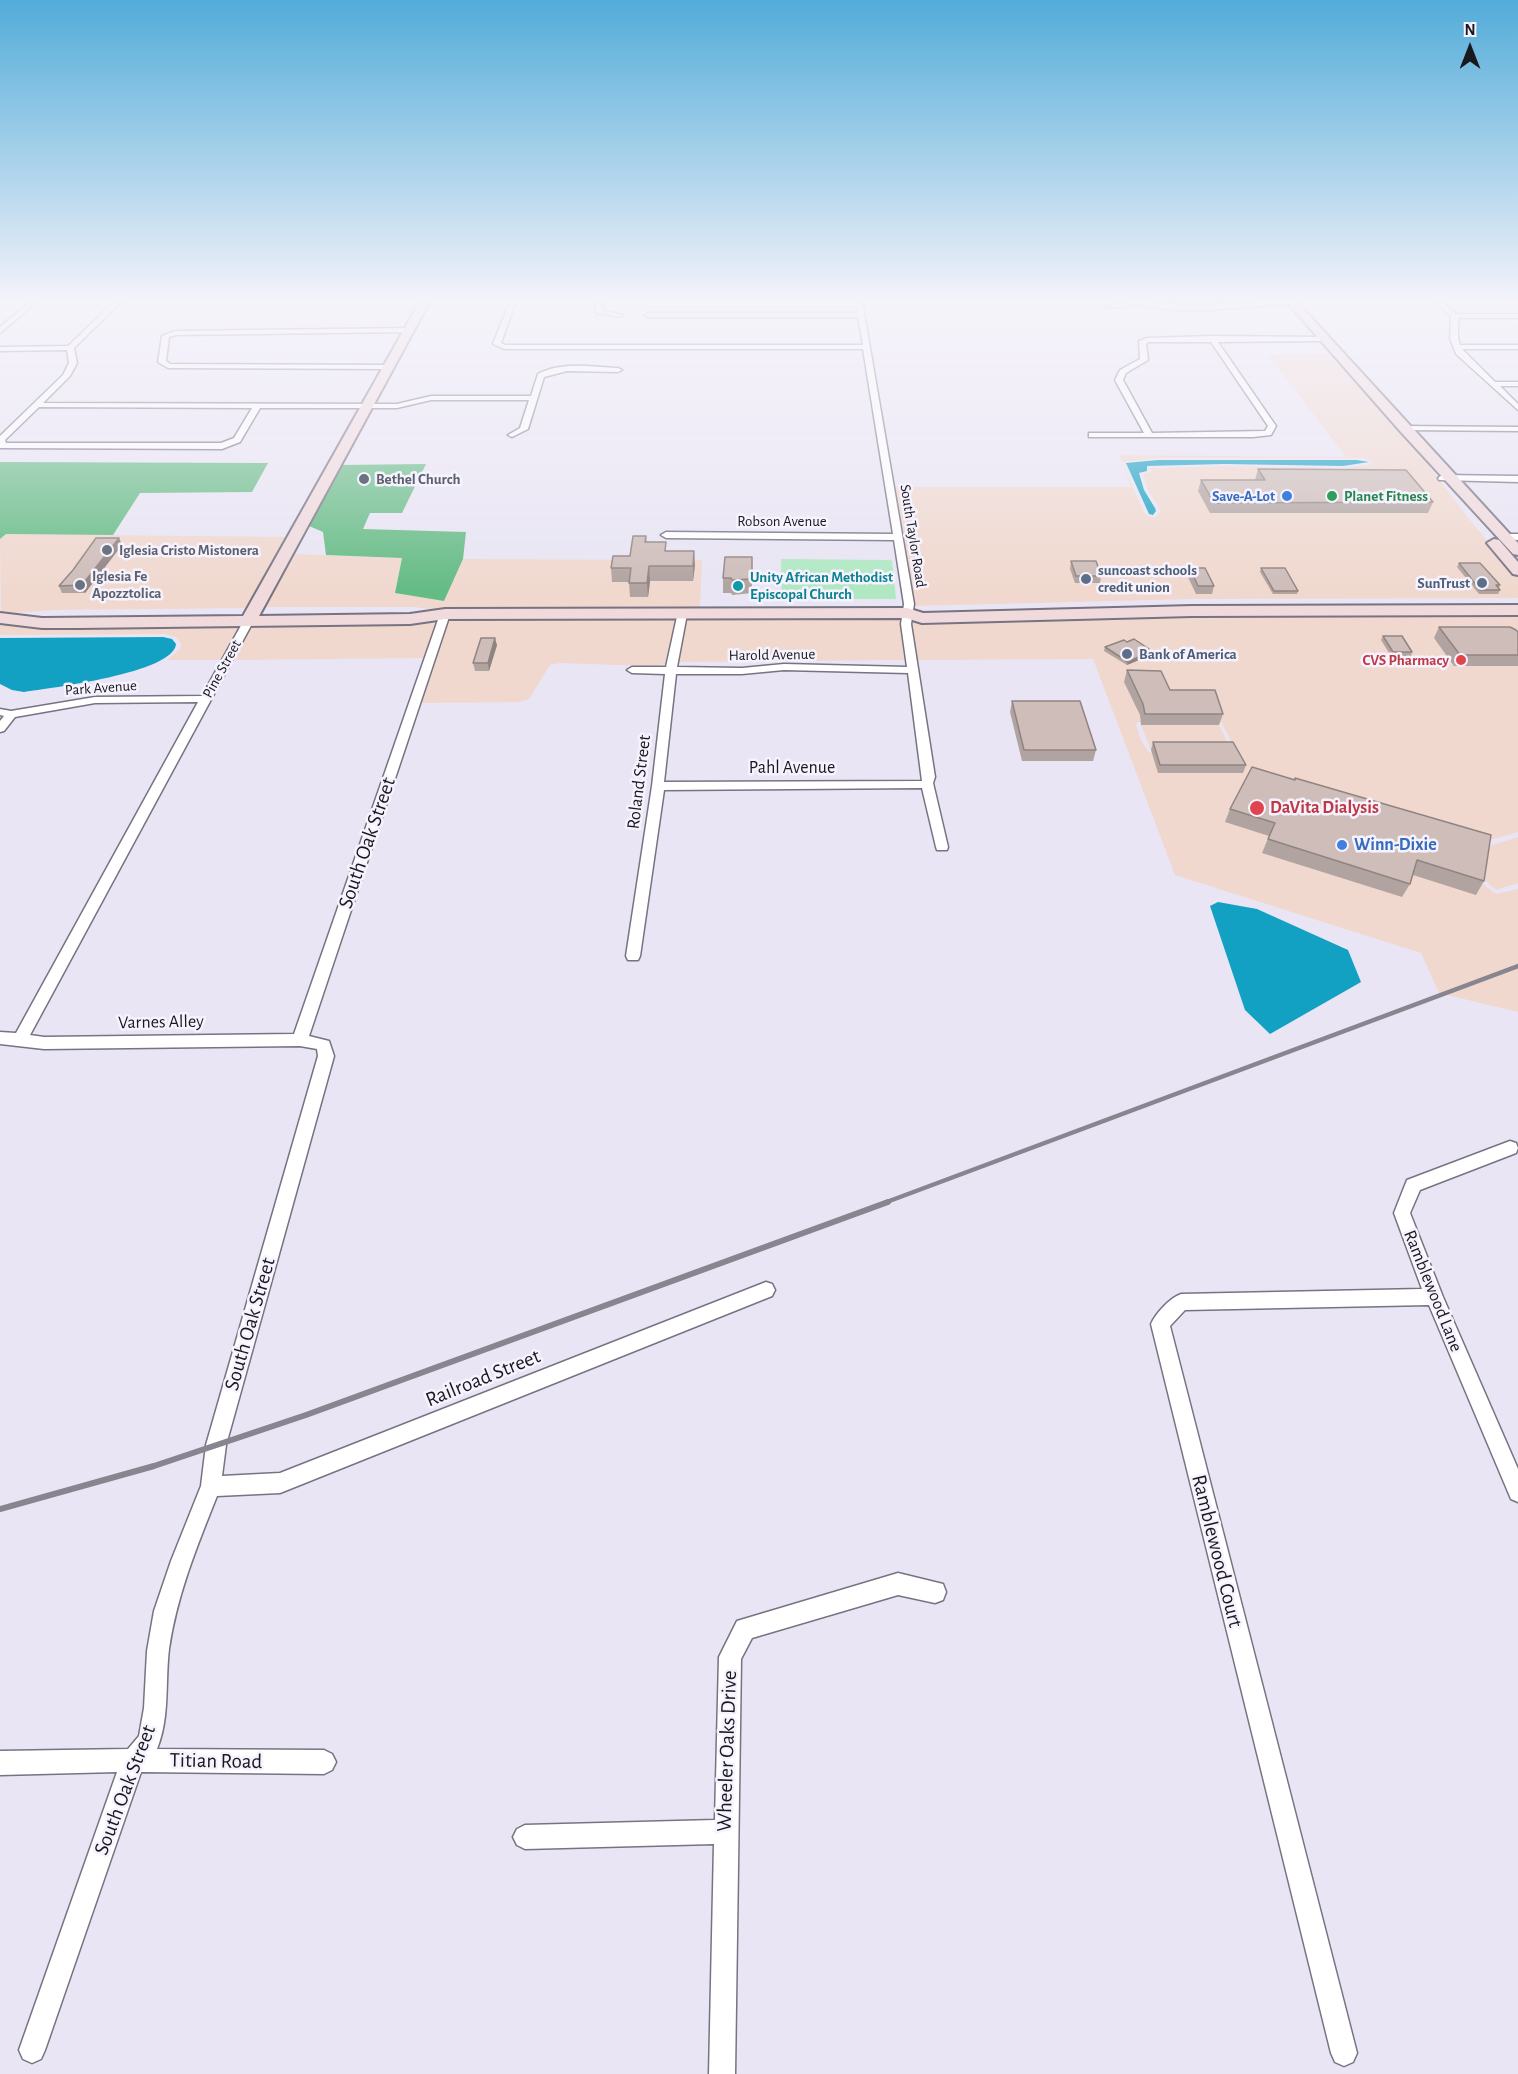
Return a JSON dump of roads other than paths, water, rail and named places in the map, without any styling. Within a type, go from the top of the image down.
[{"type":"main road","name":"Pine Street","points":[[251,615],[372,398]]},
{"type":"main road","points":[[1377,398],[1447,478],[1518,571]]},
{"type":"main road","points":[[1447,478],[1512,537],[1518,551]]},
{"type":"main road","points":[[907,613],[918,609],[1062,604],[1518,601]]},
{"type":"main road","points":[[0,618],[60,623],[251,615],[410,619],[445,615],[907,613],[932,618],[1192,610],[1518,610]]},
{"type":"street","points":[[44,398],[1,440],[3,446],[222,446],[237,440],[258,405]]},
{"type":"street","points":[[37,405],[397,406],[431,398],[534,398],[524,429],[512,435]]},
{"type":"street","name":"South Taylor Road","points":[[875,398],[909,604],[906,624],[927,783],[942,847]]},
{"type":"street","points":[[1129,398],[1149,435]]},
{"type":"street","points":[[1092,435],[1253,435],[1268,432],[1272,426],[1253,398]]},
{"type":"street","points":[[1507,398],[1518,408]]},
{"type":"street","points":[[1404,428],[1518,429]]},
{"type":"street","points":[[1447,478],[1518,479]]},
{"type":"street","name":"Robson Avenue","points":[[666,535],[899,537]]},
{"type":"street","name":"Roland Street","points":[[633,956],[657,786],[670,670],[682,614]]},
{"type":"street","name":"Pine Street","points":[[23,1039],[26,1026],[251,615]]},
{"type":"street","name":"South Oak Street","points":[[32,2050],[133,1760],[149,1741],[155,1708],[158,1651],[165,1611],[181,1561],[212,1486],[216,1445],[326,1056],[324,1045],[300,1040],[445,615]]},
{"type":"street","name":"Harold Avenue","points":[[632,670],[742,671],[772,667],[912,670]]},
{"type":"street","name":"Park Avenue","points":[[6,713],[95,700],[205,699]]},
{"type":"street","points":[[0,729],[6,713]]},
{"type":"street","name":"Pahl Avenue","points":[[657,786],[904,786],[927,783]]},
{"type":"street","name":"Varnes Alley","points":[[0,1038],[44,1043],[300,1040]]},
{"type":"street","name":"Ramblewood Lane","points":[[1510,1148],[1413,1185],[1402,1213],[1434,1297],[1518,1492]]},
{"type":"street","name":"Railroad Street","points":[[212,1486],[280,1484],[766,1290]]},
{"type":"street","name":"Ramblewood Court","points":[[1344,2053],[1160,1324],[1181,1302],[1434,1297]]},
{"type":"street","name":"Wheeler Oaks Drive","points":[[722,2074],[730,1657],[745,1629],[898,1584],[935,1592]]},
{"type":"street","name":"Titian Road","points":[[0,1763],[133,1760],[324,1762]]},
{"type":"street","points":[[525,1837],[725,1832]]},
{"type":"water","points":[[1158,460],[1357,460],[1369,462],[1343,466],[1224,464],[1147,466],[1147,471],[1139,473],[1144,490],[1156,511],[1153,515],[1149,514],[1126,463]]},
{"type":"water","points":[[163,637],[172,639],[176,644],[170,654],[134,671],[83,683],[24,692],[12,690],[0,684],[0,638]]},
{"type":"water","points":[[1218,902],[1257,909],[1348,950],[1361,982],[1270,1034],[1245,1010],[1210,906]]},
{"type":"railway","points":[[884,1203],[1518,966]]},
{"type":"railway","points":[[0,1509],[154,1466],[306,1415],[888,1202]]},
{"type":"place","name":"Bethel Church","points":[[364,479]]},
{"type":"place","name":"Save-A-Lot","points":[[1287,496]]},
{"type":"place","name":"Planet Fitness","points":[[1332,496]]},
{"type":"place","name":"Iglesia Cristo Mistonera","points":[[107,550]]},
{"type":"place","name":"suncoast schools credit union","points":[[1086,579]]},
{"type":"place","name":"SunTrust","points":[[1482,583]]},
{"type":"place","name":"Iglesia Fe Apozztolica","points":[[80,585]]},
{"type":"place","name":"Unity African Methodist Episcopal Church","points":[[738,586]]},
{"type":"place","name":"Bank of America","points":[[1127,654]]},
{"type":"place","name":"CVS Pharmacy","points":[[1461,660]]},
{"type":"place","name":"DaVita Dialysis","points":[[1257,808]]},
{"type":"place","name":"Winn-Dixie","points":[[1342,845]]}]
